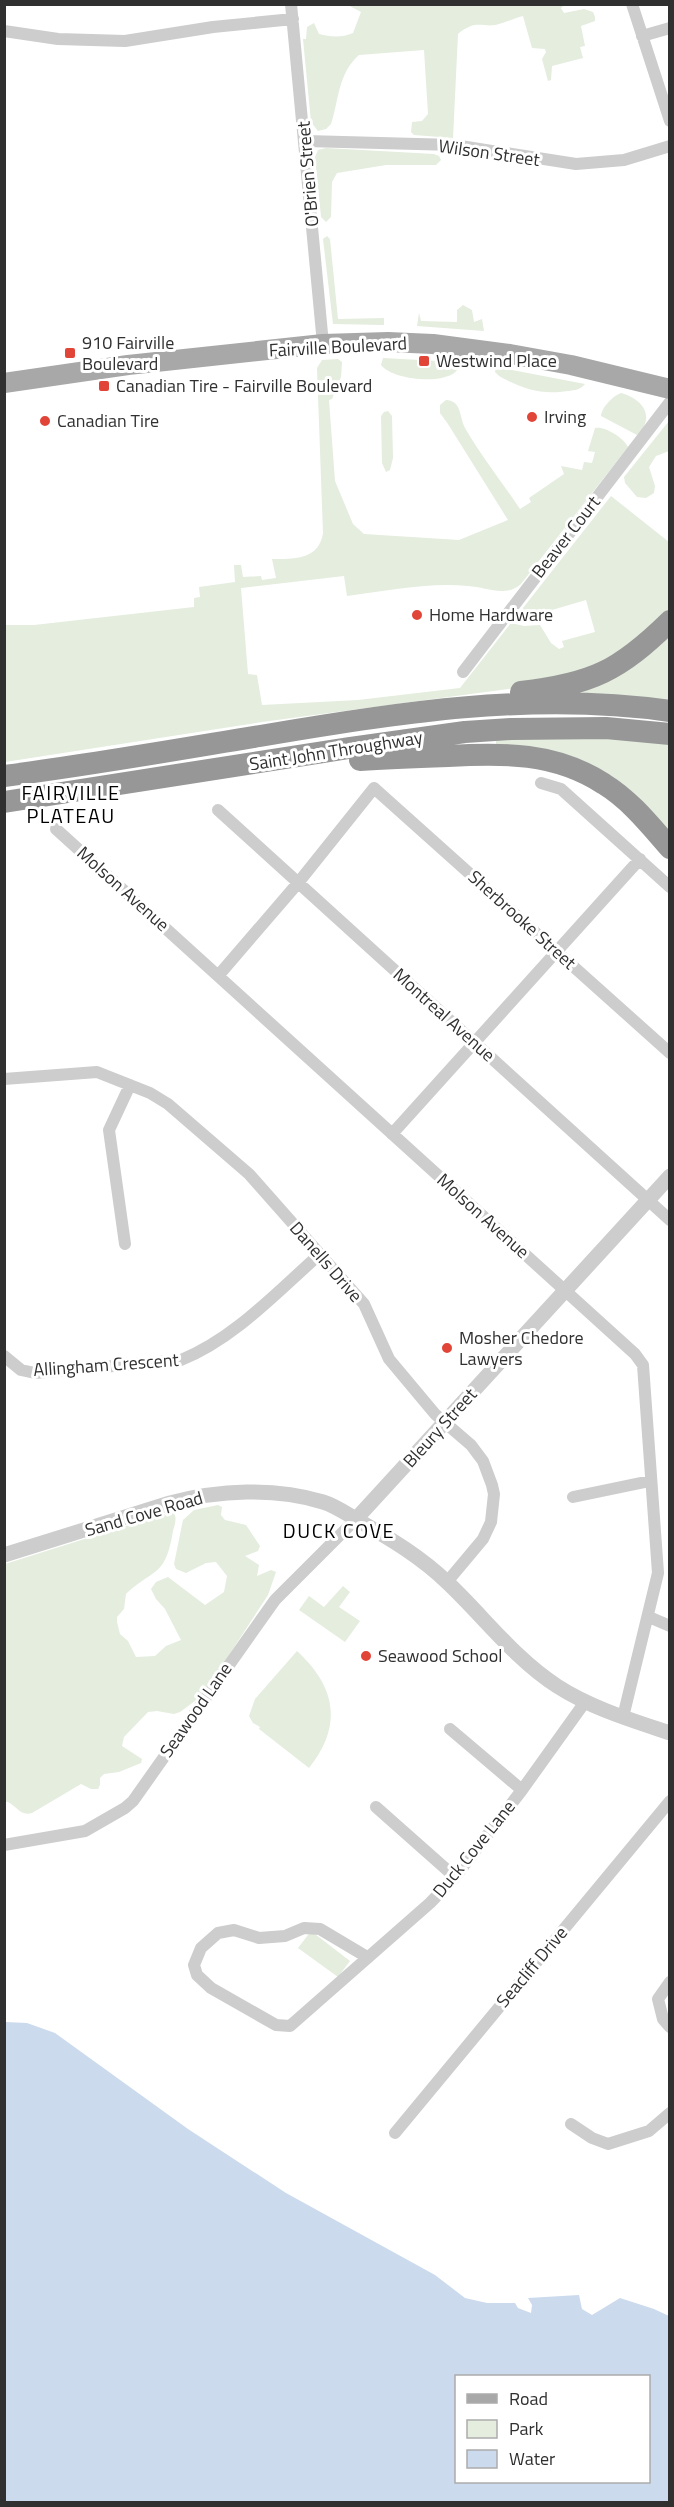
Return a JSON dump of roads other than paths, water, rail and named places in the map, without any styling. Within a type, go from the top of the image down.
[{"type":"highway","points":[[340,722],[460,698],[570,685],[613,669],[629,658],[669,621]]},
{"type":"highway","name":"Saint John Throughway","points":[[4,776],[340,722],[463,707],[569,703],[669,711]]},
{"type":"highway","name":"Saint John Throughway","points":[[4,802],[465,732],[582,728],[669,734]]},
{"type":"highway","points":[[183,775],[380,759],[501,754],[534,756],[576,769],[604,784],[642,816],[669,848]]},
{"type":"main road","name":"Fairville Boulevard","points":[[4,383],[128,366],[323,344],[409,343],[477,349],[571,366],[669,389]]},
{"type":"street","name":"O'Brien Street","points":[[291,4],[306,141],[323,344]]},
{"type":"street","points":[[632,4],[669,121]]},
{"type":"street","points":[[4,31],[58,39],[125,41],[213,27],[293,19]]},
{"type":"street","points":[[642,36],[669,28]]},
{"type":"street","name":"Wilson Street","points":[[306,141],[454,145],[557,162],[583,164],[624,160],[669,146]]},
{"type":"street","name":"Beaver Court","points":[[462,672],[669,402]]},
{"type":"street","points":[[541,783],[561,789],[669,886]]},
{"type":"street","name":"Sherbrooke Street","points":[[298,883],[374,788],[669,1053]]},
{"type":"street","name":"Montreal Avenue","points":[[218,810],[669,1220]]},
{"type":"street","name":"Molson Avenue","points":[[56,829],[635,1354],[643,1365],[658,1573],[623,1717]]},
{"type":"street","points":[[392,1134],[640,860]]},
{"type":"street","points":[[218,976],[298,883]]},
{"type":"street","name":"Danells Drive","points":[[4,1078],[97,1072],[150,1093],[168,1104],[249,1174],[364,1304],[389,1359],[435,1414],[471,1445],[483,1461],[494,1494],[491,1522],[483,1539],[447,1582]]},
{"type":"street","points":[[125,1244],[109,1130],[130,1085]]},
{"type":"street","name":"Bleury Street","points":[[356,1519],[669,1176]]},
{"type":"street","name":"Allingham Crescent","points":[[4,1356],[21,1370],[35,1373],[181,1360],[196,1355],[224,1336],[320,1254]]},
{"type":"street","points":[[573,1497],[650,1481]]},
{"type":"street","name":"Sand Cove Road","points":[[4,1555],[182,1500],[239,1492],[286,1495],[331,1504],[404,1547],[447,1582],[529,1664],[556,1685],[585,1702],[669,1733]]},
{"type":"street","name":"Seawood Lane","points":[[4,1845],[85,1831],[133,1801],[275,1600],[356,1519]]},
{"type":"street","points":[[649,1617],[669,1626]]},
{"type":"street","name":"Duck Cove Lane","points":[[367,1957],[320,1929],[304,1928],[285,1936],[259,1938],[234,1930],[218,1934],[201,1948],[194,1965],[197,1975],[211,1988],[276,2025],[290,2026],[430,1903],[455,1877],[522,1790],[585,1702]]},
{"type":"street","points":[[450,1729],[522,1790]]},
{"type":"street","name":"Seacliff Drive","points":[[395,2133],[669,1801]]},
{"type":"street","points":[[375,1807],[455,1877]]},
{"type":"street","points":[[669,1982],[658,1999],[663,2019],[669,2027]]},
{"type":"street","points":[[571,2124],[592,2138],[608,2144],[649,2131],[669,2113]]},
{"type":"water","points":[[5,2022],[27,2023],[55,2033],[188,2129],[286,2193],[435,2275],[465,2298],[487,2303],[515,2303],[518,2308],[531,2313],[532,2305],[528,2298],[579,2295],[582,2309],[592,2315],[620,2298],[669,2316],[669,2502],[5,2502]]},
{"type":"place","name":"910 Fairville Boulevard","points":[[70,353]]},
{"type":"place","name":"Westwind Place","points":[[424,361]]},
{"type":"place","name":"Canadian Tire - Fairville Boulevard","points":[[104,386]]},
{"type":"place","name":"Irving","points":[[532,417]]},
{"type":"place","name":"Canadian Tire","points":[[45,421]]},
{"type":"place","name":"Home Hardware","points":[[417,615]]},
{"type":"place","name":"Mosher Chedore Lawyers","points":[[447,1348]]},
{"type":"place","name":"Seawood School","points":[[366,1656]]},
{"type":"district","name":"FAIRVILLE PLATEAU","points":[[71,804]]},
{"type":"district","name":"DUCK COVE","points":[[339,1531]]}]
